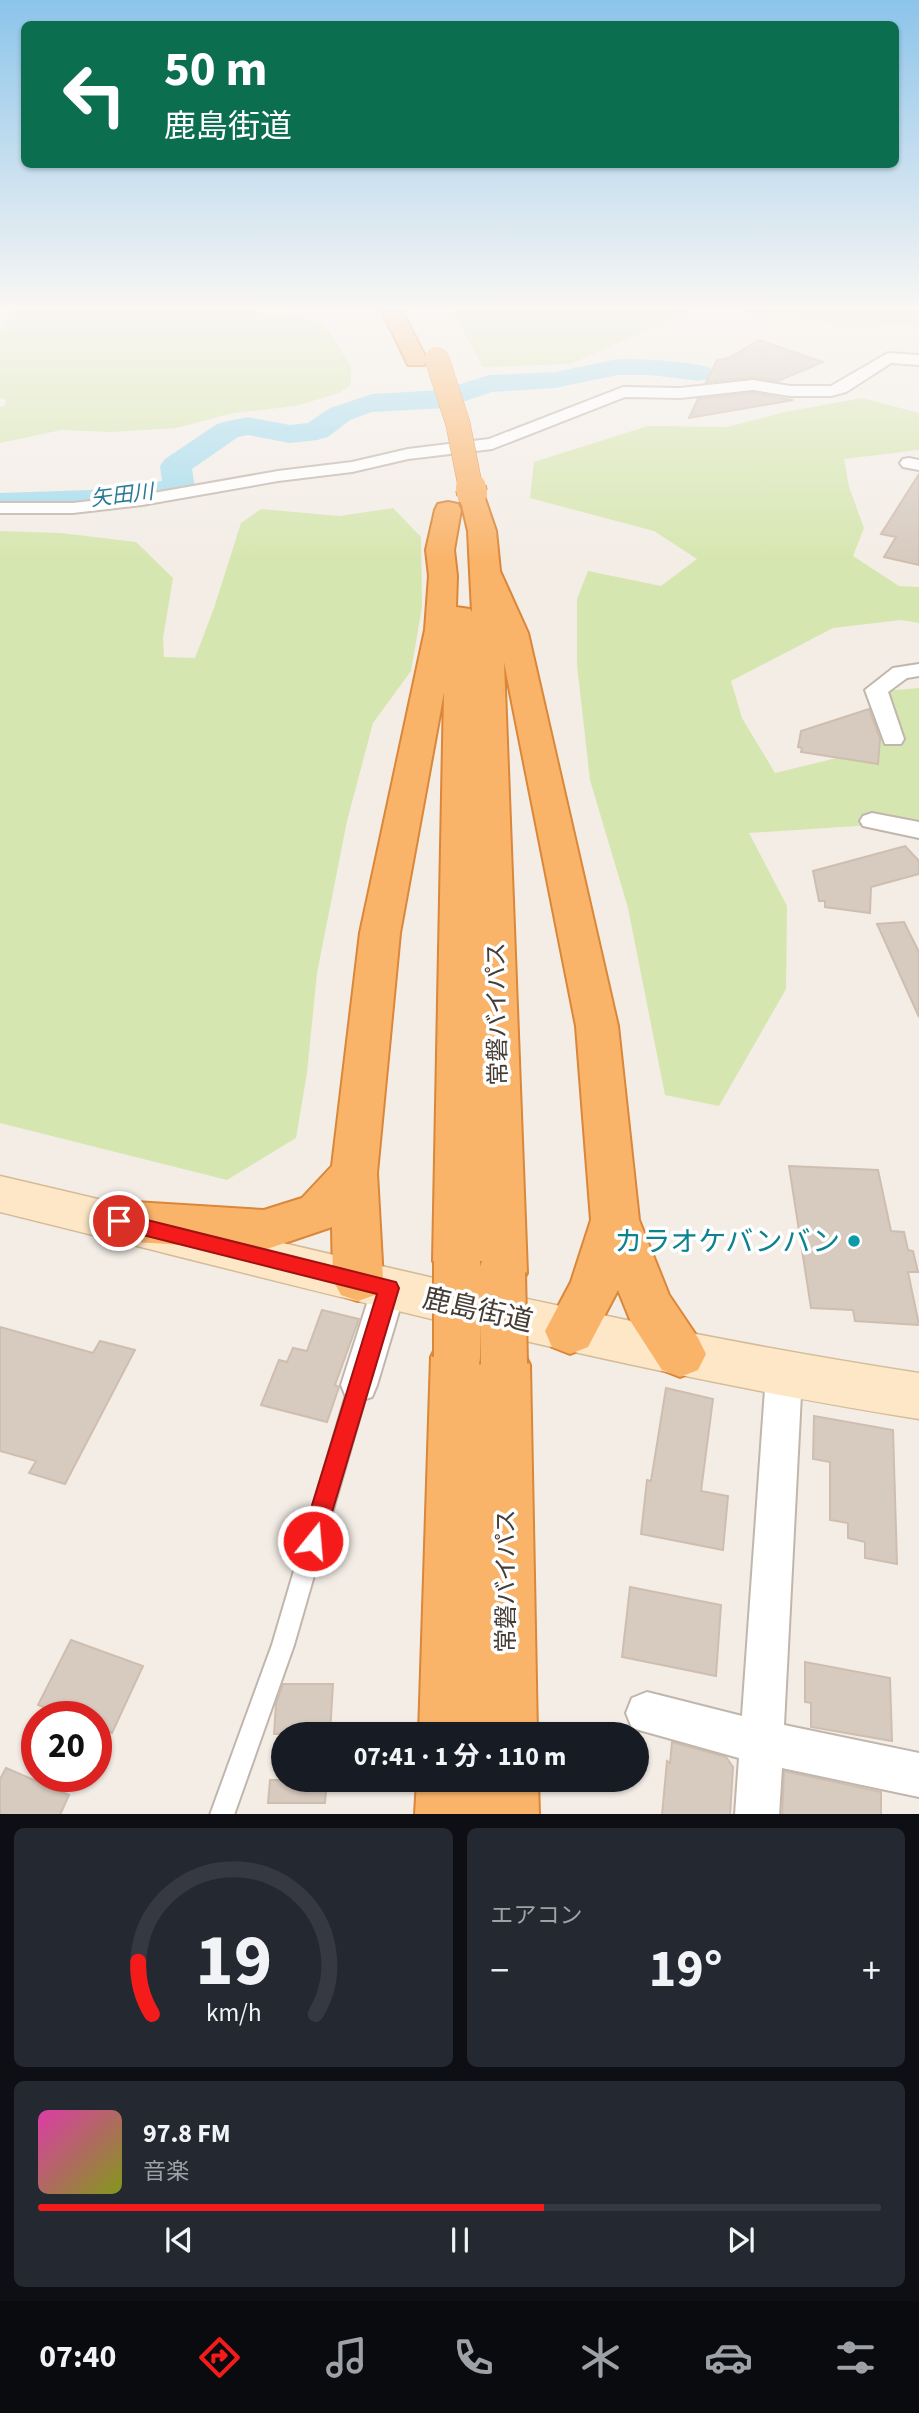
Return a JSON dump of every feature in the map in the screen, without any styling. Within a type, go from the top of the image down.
[{"type":"highway","name":"常磐バイパス","points":[[431,392],[436,425],[456,499],[461,777],[479,1267]]},
{"type":"highway","name":"常磐バイパス","points":[[456,499],[482,531],[486,571],[480,1361],[505,1722]]},
{"type":"highway","points":[[373,1284],[354,1173],[380,933],[440,630],[443,576],[440,550],[456,499]]},
{"type":"highway","points":[[486,571],[513,633],[597,1026],[615,1220],[649,1307],[680,1354]]},
{"type":"highway","points":[[119,1221],[264,1230],[317,1212],[354,1173]]},
{"type":"highway","points":[[569,1331],[594,1288],[615,1220]]},
{"type":"highway","name":"常磐バイパス","points":[[451,1722],[480,1361]]},
{"type":"highway","points":[[448,1814],[449,1792]]},
{"type":"highway","points":[[506,1792],[506,1814]]},
{"type":"street","points":[[0,508],[74,508],[142,500],[278,475],[352,467],[408,454],[492,444],[623,392],[692,392]]},
{"type":"street","points":[[892,739],[876,690],[901,673],[919,670]]},
{"type":"street","points":[[919,830],[883,823],[919,850]]},
{"type":"street","name":"鹿島街道","points":[[0,1194],[569,1331],[785,1375],[919,1396]]},
{"type":"street","points":[[359,1385],[373,1284]]},
{"type":"street","points":[[757,1814],[785,1375]]},
{"type":"street","points":[[647,1713],[761,1742],[919,1775]]},
{"type":"lane","points":[[222,1814],[283,1645],[359,1385]]},
{"type":"green space","points":[[0,392],[341,392],[296,406],[233,413],[176,428],[111,432],[61,430],[0,443],[0,407],[5,406],[6,400],[0,398]]},
{"type":"green space","points":[[862,398],[919,413],[919,450],[844,459],[849,487],[864,528],[853,556],[899,586],[919,587],[919,623],[901,620],[833,628],[731,681],[742,718],[775,773],[853,754],[883,691],[919,688],[919,834],[887,824],[749,833],[787,906],[786,989],[719,1106],[665,1095],[628,908],[590,780],[577,665],[577,599],[588,571],[661,586],[697,559],[654,531],[530,498],[534,462],[648,426],[727,427],[785,412]]},
{"type":"green space","points":[[393,508],[421,537],[422,607],[411,671],[373,723],[347,821],[317,973],[307,1073],[296,1138],[227,1180],[0,1123],[0,531],[61,533],[136,542],[173,578],[163,638],[164,657],[195,658],[241,523],[261,509],[340,516]]},
{"type":"building","points":[[753,393],[793,400],[689,418],[698,399]]},
{"type":"building","points":[[919,474],[919,565],[884,557],[896,537],[881,534]]},
{"type":"building","points":[[869,709],[880,739],[878,764],[801,752],[802,748],[798,747],[801,731]]},
{"type":"building","points":[[905,846],[919,861],[919,874],[871,887],[870,913],[825,907],[825,901],[819,901],[813,871]]},
{"type":"building","points":[[904,922],[919,952],[919,1017],[877,924]]},
{"type":"building","name":"カラオケバンバン","points":[[789,1166],[878,1170],[891,1231],[904,1232],[908,1250],[913,1251],[918,1272],[908,1272],[919,1325],[855,1321],[853,1310],[811,1308]]},
{"type":"building","points":[[322,1310],[359,1319],[335,1385],[339,1387],[327,1422],[261,1405],[279,1360],[287,1362],[293,1348],[307,1351]]},
{"type":"building","points":[[0,1327],[93,1353],[100,1341],[135,1350],[65,1484],[29,1473],[36,1461],[0,1451]]},
{"type":"building","points":[[666,1388],[713,1399],[701,1491],[728,1496],[723,1550],[641,1534],[647,1480],[651,1481]]},
{"type":"building","points":[[814,1416],[893,1430],[897,1564],[865,1558],[865,1542],[848,1538],[848,1523],[830,1520],[830,1462],[813,1459]]},
{"type":"building","points":[[630,1587],[721,1605],[716,1676],[622,1657]]},
{"type":"building","points":[[71,1640],[143,1666],[112,1733],[112,1701],[40,1701]]},
{"type":"building","points":[[805,1662],[890,1678],[892,1741],[811,1727],[811,1703],[805,1702]]},
{"type":"building","points":[[283,1684],[333,1684],[331,1722],[275,1722],[276,1703]]},
{"type":"building","points":[[672,1742],[726,1757],[733,1767],[730,1814],[662,1814],[667,1761],[670,1763]]},
{"type":"building","points":[[6,1768],[21,1774],[21,1792],[62,1792],[69,1795],[60,1814],[0,1814],[0,1779]]},
{"type":"building","points":[[784,1771],[881,1792],[881,1814],[782,1814]]},
{"type":"building","points":[[270,1780],[271,1792],[326,1792],[325,1803],[268,1803]]},
{"type":"waterway","name":"矢田川","points":[[0,503],[90,500],[179,488],[176,466],[228,430],[248,426],[290,434],[317,431],[340,414],[358,406],[445,399],[467,392]]},
{"type":"place","name":"カラオケバンバン","points":[[854,1241]]},
{"type":"route","points":[[119,1221],[389,1288],[313,1541]]}]
